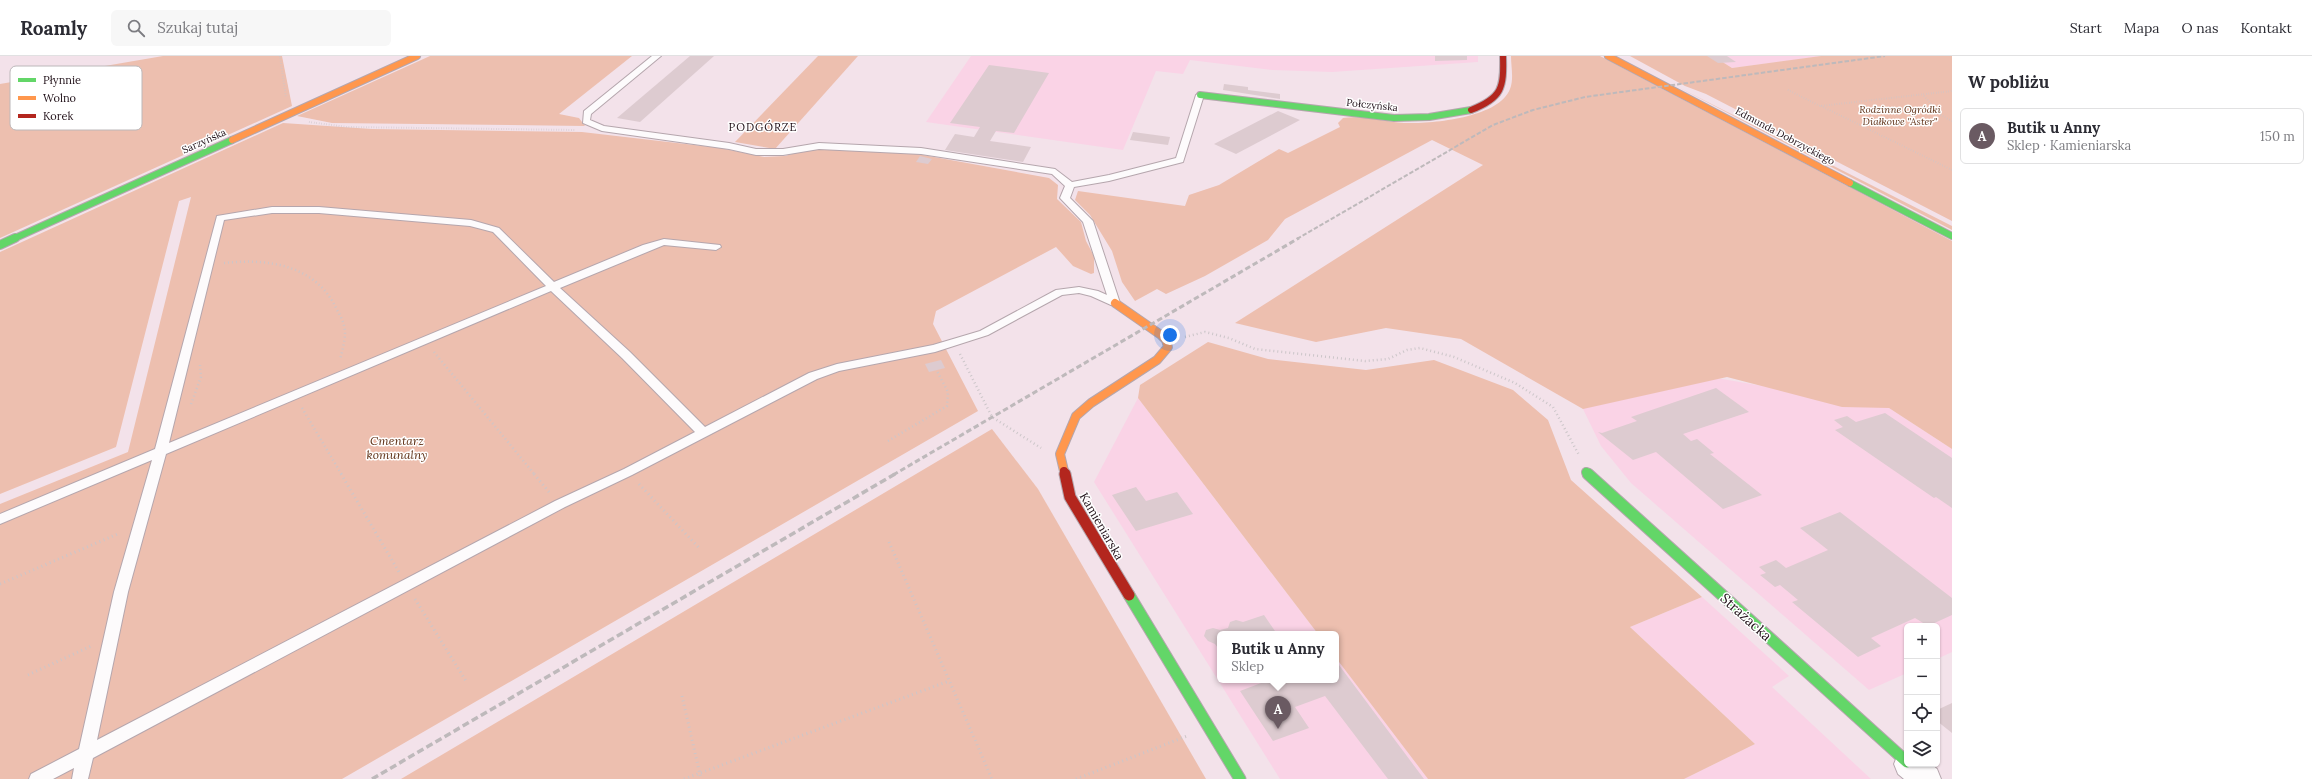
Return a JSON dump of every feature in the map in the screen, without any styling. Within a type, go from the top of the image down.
[{"type":"street","name":"Sarzyńska","points":[[0,245],[417,56]]},
{"type":"street","name":"Połczyńska","points":[[1200,95],[1392,118],[1439,117],[1477,108],[1498,94],[1504,79],[1503,56]]},
{"type":"street","name":"Edmunda Dobrzyckiego","points":[[1608,56],[1952,236]]},
{"type":"street","points":[[1115,303],[1149,325],[1167,341]]},
{"type":"street","name":"Kamieniarska","points":[[1167,341],[1168,346],[1166,353],[1091,403],[1076,416],[1060,454],[1070,497],[1240,779]]},
{"type":"street","name":"Strażacka","points":[[1586,472],[1904,759]]},
{"type":"street","points":[[1912,767],[1926,779]]},
{"type":"lane","points":[[657,56],[587,113],[586,121],[602,128],[729,146],[756,152],[783,152],[819,146],[921,151],[1055,172],[1070,185]]},
{"type":"lane","points":[[1070,185],[1110,178],[1180,160],[1200,95]]},
{"type":"lane","points":[[1070,185],[1065,198],[1088,221],[1115,303]]},
{"type":"lane","points":[[80,779],[121,592],[160,453],[220,218],[272,210],[345,212],[471,223],[496,230],[553,287],[626,355],[703,432]]},
{"type":"lane","points":[[0,519],[295,397],[647,247],[664,242],[716,247]]},
{"type":"lane","points":[[38,779],[406,584],[560,504],[628,472],[813,376],[837,368],[954,343],[984,333],[1060,292],[1079,290],[1094,293],[1115,303]]},
{"type":"path","points":[[280,56],[285,116],[347,127],[570,130],[602,128]]},
{"type":"path","points":[[1788,90],[1952,170]]},
{"type":"path","points":[[1820,106],[1924,96],[1952,91]]},
{"type":"path","points":[[1924,96],[1941,115],[1952,120]]},
{"type":"path","points":[[207,266],[232,262],[264,261],[289,266],[310,276],[330,295],[338,308],[345,332],[337,379]]},
{"type":"path","points":[[1167,341],[1205,332],[1229,338],[1255,348],[1365,362],[1388,359],[1407,350],[1420,348],[1454,357],[1515,383],[1553,407],[1566,428],[1586,472]]},
{"type":"path","points":[[425,342],[560,504]]},
{"type":"path","points":[[954,343],[992,416],[1042,449]]},
{"type":"path","points":[[888,441],[948,406],[950,398],[937,371]]},
{"type":"path","points":[[295,397],[406,584],[466,681]]},
{"type":"path","points":[[628,472],[700,549]]},
{"type":"path","points":[[0,584],[140,524]]},
{"type":"path","points":[[888,542],[992,779]]},
{"type":"path","points":[[28,675],[112,636]]},
{"type":"path","points":[[684,779],[949,681]]},
{"type":"path","points":[[682,696],[701,779]]},
{"type":"path","points":[[1076,779],[1189,734]]},
{"type":"shaded area","points":[[971,56],[1478,56],[1478,62],[1332,72],[1272,70],[1190,60],[1183,74],[1156,71],[1123,150],[926,122]]},
{"type":"shaded area","points":[[1713,56],[1823,56],[1732,68]]},
{"type":"shaded area","points":[[1577,374],[1705,376],[1889,408],[1952,449],[1952,652],[1940,658],[1940,623],[1904,623],[1904,674],[1869,690],[1631,483],[1601,446],[1583,409]]},
{"type":"shaded area","points":[[1138,398],[1316,631],[1217,631],[1217,678],[1094,482]]},
{"type":"shaded area","points":[[1702,597],[1789,676],[1772,687],[1871,779],[1684,779],[1755,744],[1630,627]]},
{"type":"shaded area","points":[[1339,662],[1428,779],[1280,779],[1220,683],[1339,683]]},
{"type":"green space","points":[[163,56],[282,56],[292,106],[0,238],[0,84],[10,82],[10,130],[142,130],[142,66],[105,66]]},
{"type":"green space","points":[[430,56],[632,56],[559,114],[579,118],[585,126],[332,123],[297,116]]},
{"type":"green space","points":[[818,56],[858,56],[775,149],[735,142]]},
{"type":"green space","points":[[1511,56],[1600,56],[1952,241],[1952,449],[1889,408],[1842,407],[1727,377],[1583,409],[1461,339],[1386,328],[1316,342],[1235,323],[1483,165],[1432,140],[1285,219],[1268,240],[1205,276],[1166,294],[1157,289],[1135,301],[1122,282],[1112,251],[1090,215],[1075,200],[1078,191],[1185,206],[1189,195],[1219,185],[1279,149],[1288,153],[1340,127],[1338,123],[1343,118],[1358,117],[1404,123],[1416,123],[1447,120],[1479,113],[1493,107],[1503,99],[1510,89],[1512,77]]},
{"type":"green space","name":"Rodzinne Ogródki Diałkowe \"Aster\"","points":[[1630,56],[1713,56],[1732,68],[1821,56],[1952,56],[1952,221],[1706,94],[1685,86]]},
{"type":"green space","points":[[1680,88],[1952,226],[1952,230]]},
{"type":"green space","name":"Cmentarz komunalny","points":[[283,123],[372,129],[582,132],[720,148],[764,157],[785,156],[810,149],[843,148],[912,153],[1049,178],[1058,185],[1057,199],[1081,222],[1086,241],[1094,256],[1094,273],[1091,274],[1073,266],[1056,247],[936,311],[933,324],[978,411],[342,779],[0,779],[0,504],[128,452],[191,197],[179,201],[116,447],[0,494],[0,252]]},
{"type":"green space","points":[[1208,342],[1268,359],[1366,370],[1434,360],[1513,390],[1548,420],[1571,480],[1702,597],[1630,627],[1755,744],[1684,779],[1428,779],[1339,662],[1339,631],[1316,631],[1138,398],[1140,385]]},
{"type":"green space","points":[[992,429],[1038,489],[1206,779],[401,779]]},
{"type":"building","points":[[690,56],[714,56],[640,122],[617,118]]},
{"type":"building","points":[[1435,56],[1467,56],[1467,60],[1435,61]]},
{"type":"building","points":[[1707,56],[1727,56],[1736,62],[1718,63]]},
{"type":"building","points":[[989,65],[1049,73],[1014,133],[996,131],[990,141],[1031,147],[1023,162],[945,150],[955,134],[974,137],[980,127],[950,123]]},
{"type":"building","points":[[1224,84],[1248,87],[1248,90],[1280,94],[1280,99],[1223,90]]},
{"type":"building","points":[[1278,111],[1300,120],[1236,154],[1214,144]]},
{"type":"building","points":[[1133,132],[1170,137],[1168,145],[1130,140]]},
{"type":"building","points":[[920,156],[932,159],[928,164],[916,162]]},
{"type":"building","points":[[941,360],[945,368],[929,372],[925,364]]},
{"type":"building","points":[[1716,388],[1749,412],[1683,434],[1691,441],[1697,439],[1714,453],[1710,454],[1762,495],[1723,509],[1656,452],[1633,460],[1598,432],[1602,433],[1637,421],[1631,417]]},
{"type":"building","points":[[1885,413],[1952,458],[1952,508],[1936,497],[1934,498],[1835,430],[1843,427],[1834,420],[1847,416],[1856,422]]},
{"type":"building","points":[[1136,487],[1146,501],[1177,492],[1193,514],[1136,531],[1112,495]]},
{"type":"building","points":[[1840,512],[1952,598],[1952,615],[1935,623],[1923,623],[1915,618],[1871,638],[1881,646],[1858,657],[1792,602],[1798,600],[1780,585],[1775,587],[1760,575],[1766,573],[1759,567],[1776,560],[1786,568],[1828,550],[1800,528]]},
{"type":"building","points":[[1264,615],[1275,631],[1217,631],[1217,647],[1215,644],[1208,641],[1204,636],[1206,630],[1213,628],[1220,630],[1228,628],[1230,622],[1236,620],[1243,622]]},
{"type":"building","points":[[1339,665],[1424,779],[1388,779],[1325,696],[1295,707],[1309,728],[1273,741],[1240,691],[1261,683],[1339,683]]},
{"type":"building","points":[[1952,703],[1952,733],[1940,723],[1940,709]]},
{"type":"railway","points":[[1297,239],[1493,125],[1533,110],[1585,97],[1885,56]]},
{"type":"railway","points":[[893,475],[1299,238]]},
{"type":"railway","points":[[372,779],[895,474]]},
{"type":"traffic: fast","points":[[1200,95],[1394,118],[1429,117],[1471,110]]},
{"type":"traffic: fast","points":[[0,245],[232,140]]},
{"type":"traffic: fast","points":[[1850,183],[1952,236]]},
{"type":"traffic: fast","points":[[1586,472],[1904,759]]},
{"type":"traffic: fast","points":[[1129,595],[1240,779]]},
{"type":"traffic: slow","points":[[232,140],[417,56]]},
{"type":"traffic: slow","points":[[1608,56],[1850,183]]},
{"type":"traffic: slow","points":[[1064,471],[1060,454],[1076,416],[1091,403],[1157,360],[1168,347],[1166,340],[1161,335],[1115,303]]},
{"type":"traffic: jam","points":[[1471,110],[1490,101],[1500,90],[1503,76],[1503,56]]},
{"type":"traffic: jam","points":[[1064,471],[1070,497],[1129,595]]},
{"type":"place","name":"Butik u Anny","points":[[1278,729]]},
{"type":"district","name":"PODGÓRZE","points":[[763,127]]}]
